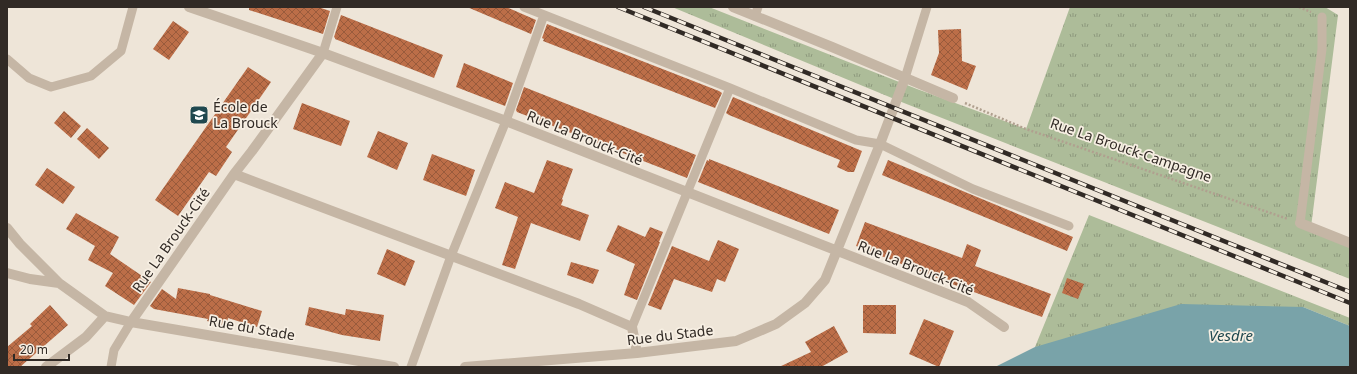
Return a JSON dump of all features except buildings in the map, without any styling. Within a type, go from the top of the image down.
[{"type":"street","name":"Rue La Brouck-Cité","points":[[189,7],[323,53],[506,121],[968,302],[1004,327]]},
{"type":"street","points":[[733,7],[757,11],[953,98]]},
{"type":"street","name":"Rue La Brouck-Cité","points":[[131,322],[234,174],[323,53]]},
{"type":"street","points":[[880,144],[905,78]]},
{"type":"street","name":"Rue La Brouck-Cité","points":[[837,251],[880,144]]},
{"type":"street","points":[[234,174],[413,240],[451,256],[579,304],[632,327],[637,353]]},
{"type":"street","points":[[1300,223],[1350,243]]},
{"type":"street","points":[[7,228],[20,244],[59,283],[105,316],[86,337],[46,367]]},
{"type":"street","name":"Rue du Stade","points":[[465,367],[637,353],[736,341],[776,324],[805,303],[825,280],[837,251]]},
{"type":"street","points":[[7,272],[30,279],[59,283]]},
{"type":"street","name":"Rue du Stade","points":[[105,316],[131,322],[394,367]]},
{"type":"lane","points":[[7,59],[29,78],[51,87],[91,76],[120,51],[133,7]]},
{"type":"lane","points":[[323,53],[337,7]]},
{"type":"lane","points":[[524,7],[730,88],[856,140],[880,144],[974,189],[1069,226]]},
{"type":"lane","points":[[905,78],[927,7]]},
{"type":"lane","points":[[411,367],[451,256],[506,121],[544,15]]},
{"type":"lane","points":[[1300,223],[1322,49],[1322,16]]},
{"type":"lane","points":[[632,327],[730,88]]},
{"type":"lane","points":[[111,367],[114,350],[131,322]]},
{"type":"path","name":"Rue La Brouck-Campagne","points":[[953,98],[1026,129],[1300,223]]},
{"type":"green space","points":[[672,7],[709,7],[917,89],[1026,129],[1070,7],[1325,7],[1338,15],[1311,227],[1350,243],[1350,279],[904,103]]},
{"type":"green space","points":[[1089,215],[1350,318],[1350,326],[1303,307],[1035,347]]},
{"type":"water","name":"Vesdre","points":[[1181,304],[1303,307],[1350,326],[1350,367],[995,367],[1035,347]]},
{"type":"railway","points":[[618,7],[1350,303]]},
{"type":"railway","points":[[644,7],[1350,292]]},
{"type":"place","name":"École de La Brouck","points":[[199,115]]}]
